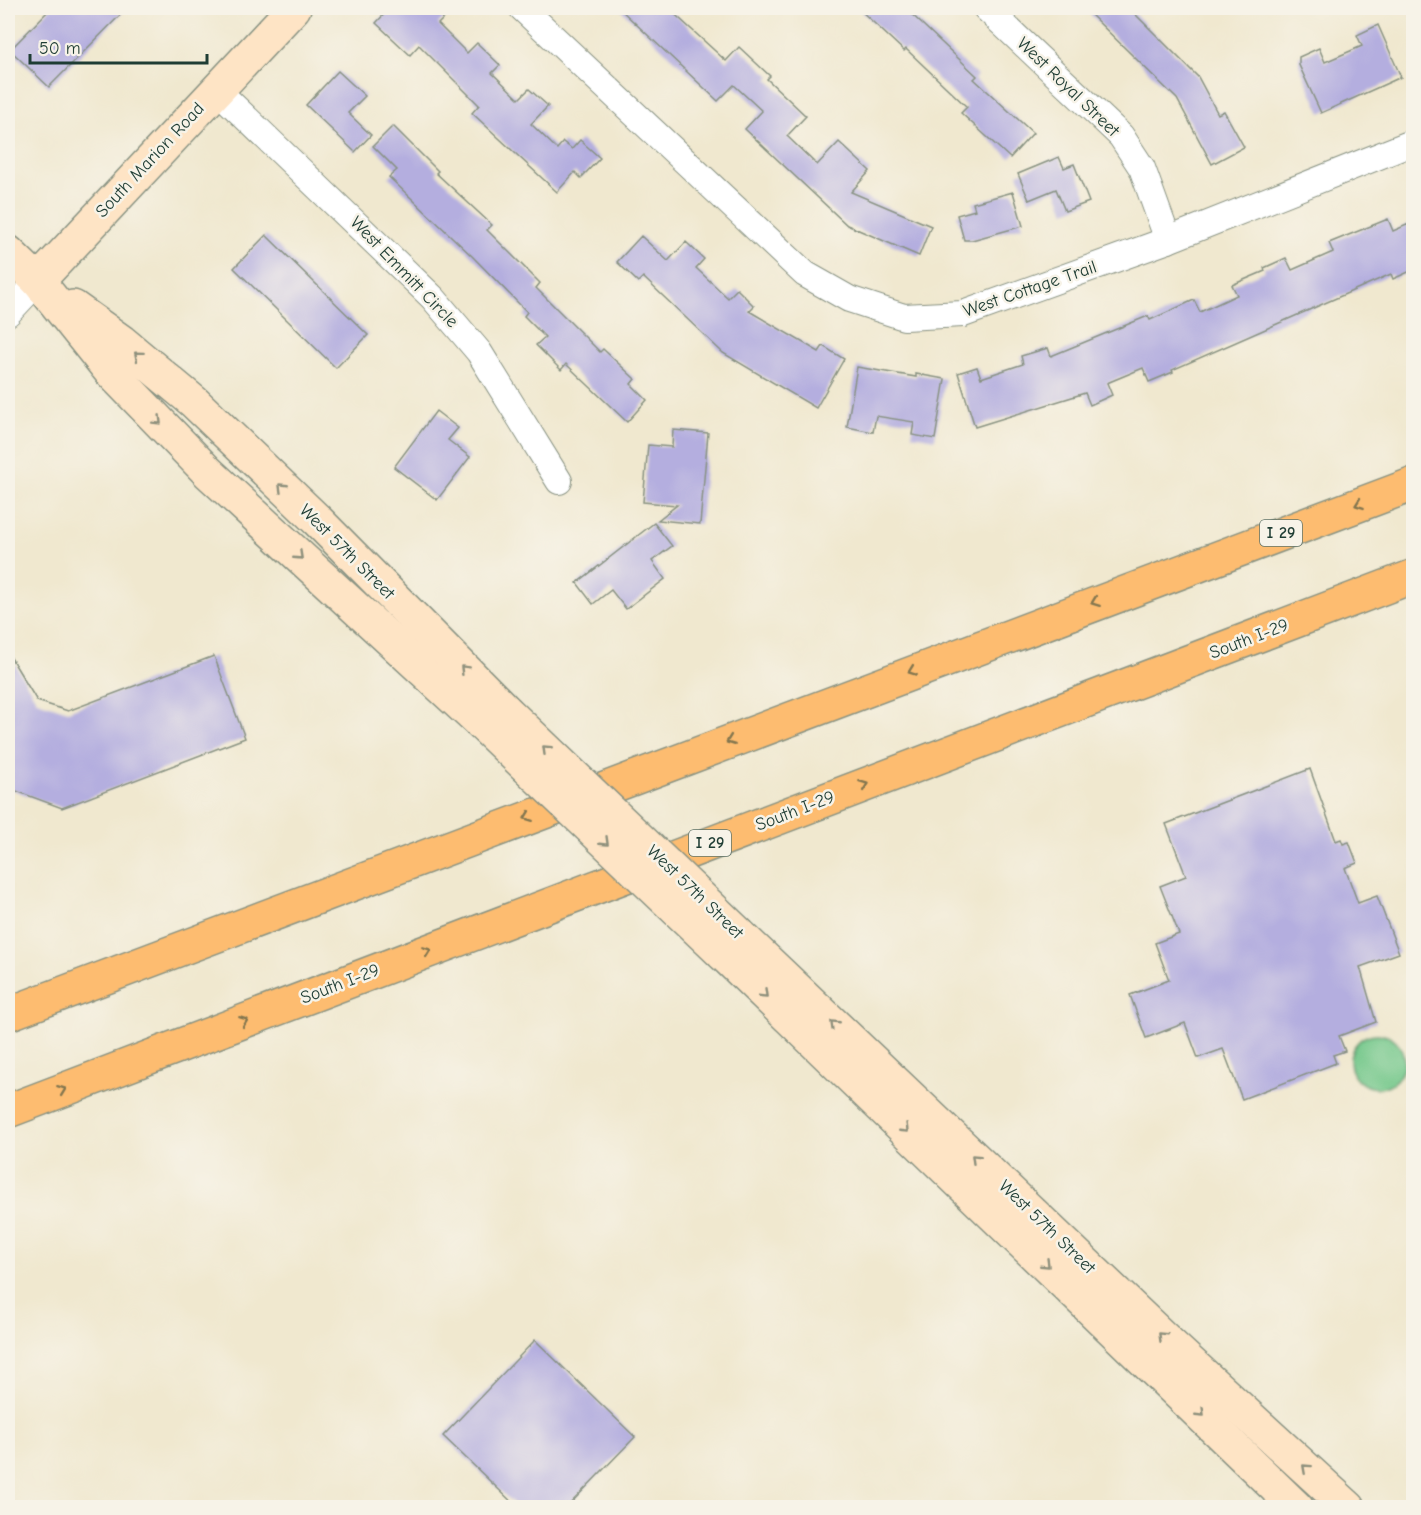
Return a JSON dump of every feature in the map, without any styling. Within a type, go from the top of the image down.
[{"type":"highway","name":"I 29","points":[[8,1014],[1413,484]]},
{"type":"highway","name":"South I-29","points":[[8,1111],[1413,576]]},
{"type":"main road","name":"South Marion Road","points":[[38,281],[294,8]]},
{"type":"main road","name":"West 57th Street","points":[[8,252],[38,281],[122,342],[194,402],[316,520],[496,720],[731,944],[1297,1508]]},
{"type":"main road","name":"West 57th Street","points":[[731,944],[1349,1508]]},
{"type":"street","name":"West Cottage Trail","points":[[522,8],[805,274],[849,299],[904,317],[963,314],[1167,240],[1413,142]]},
{"type":"street","name":"West Royal Street","points":[[986,8],[1121,136],[1142,168],[1167,240]]},
{"type":"street","name":"West Emmitt Circle","points":[[216,89],[433,298],[478,352],[559,481]]},
{"type":"street","name":"South Marion Road","points":[[8,313],[38,281]]},
{"type":"green space","points":[[1372,1034],[1382,1034],[1392,1038],[1400,1046],[1404,1061],[1400,1076],[1392,1084],[1382,1088],[1372,1088],[1362,1084],[1354,1076],[1350,1066],[1350,1056],[1354,1046],[1362,1038]]},
{"type":"building","points":[[51,8],[127,8],[49,87],[10,50]]},
{"type":"building","points":[[390,8],[454,8],[438,24],[467,53],[477,43],[500,65],[492,73],[519,99],[529,89],[548,106],[531,124],[557,149],[563,142],[572,149],[580,140],[600,158],[581,178],[575,172],[557,192],[472,113],[479,105],[419,45],[410,55],[376,23]]},
{"type":"building","points":[[619,8],[668,8],[726,61],[739,47],[770,76],[767,79],[806,116],[787,136],[817,165],[839,142],[870,171],[851,192],[931,226],[919,256],[847,225],[745,129],[762,111],[734,85],[718,101]]},
{"type":"building","points":[[858,8],[905,8],[977,76],[974,79],[1033,133],[1010,158],[961,113],[967,107],[906,49],[904,51]]},
{"type":"building","points":[[1084,8],[1129,8],[1198,77],[1218,114],[1224,111],[1244,147],[1212,164],[1177,99]]},
{"type":"building","points":[[1378,25],[1401,77],[1321,113],[1299,65],[1299,57],[1319,48],[1325,62],[1362,46],[1357,35]]},
{"type":"building","points":[[338,71],[365,96],[348,113],[371,135],[355,152],[306,105]]},
{"type":"building","points":[[393,126],[438,171],[436,173],[492,225],[487,230],[540,283],[536,288],[600,352],[603,349],[635,379],[631,384],[647,400],[627,422],[566,364],[561,370],[536,345],[545,337],[524,316],[527,312],[389,177],[397,170],[373,146]]},
{"type":"building","points":[[1059,157],[1064,168],[1074,164],[1089,202],[1065,211],[1056,189],[1029,200],[1018,174]]},
{"type":"building","points":[[1013,192],[1023,226],[972,240],[964,240],[957,215],[975,210],[973,203]]},
{"type":"building","points":[[1388,219],[1393,231],[1409,224],[1413,235],[1413,270],[1393,279],[1391,274],[1149,382],[1143,368],[1107,383],[1112,395],[1090,405],[1085,393],[975,427],[958,373],[977,367],[981,378],[1023,364],[1021,356],[1048,348],[1051,356],[1148,316],[1150,320],[1194,300],[1200,312],[1237,295],[1232,285],[1265,271],[1264,268],[1286,258],[1292,270],[1333,252],[1329,243]]},
{"type":"building","points":[[266,235],[368,335],[336,368],[234,268]]},
{"type":"building","points":[[641,236],[668,261],[686,242],[704,259],[696,268],[728,298],[737,289],[754,306],[749,311],[819,352],[823,346],[844,359],[816,408],[723,353],[643,277],[638,282],[617,262]]},
{"type":"building","points":[[857,367],[916,377],[916,374],[945,379],[935,439],[912,435],[914,422],[876,416],[873,432],[847,427]]},
{"type":"building","points":[[436,411],[458,428],[448,440],[470,457],[437,500],[394,467]]},
{"type":"building","points":[[673,430],[708,433],[700,524],[658,520],[677,505],[643,502],[648,445],[672,447]]},
{"type":"building","points":[[654,523],[672,546],[652,561],[665,579],[626,609],[611,590],[593,604],[577,583]]},
{"type":"building","points":[[8,653],[37,701],[68,711],[214,656],[245,738],[62,808],[8,788]]},
{"type":"building","points":[[1310,769],[1336,841],[1341,839],[1343,844],[1349,842],[1357,863],[1345,868],[1358,903],[1377,896],[1399,953],[1360,967],[1376,1022],[1339,1036],[1345,1051],[1333,1055],[1336,1063],[1242,1099],[1223,1049],[1198,1058],[1185,1023],[1146,1038],[1130,995],[1169,980],[1155,943],[1179,934],[1160,886],[1186,876],[1166,824]]},
{"type":"building","points":[[535,1340],[635,1437],[566,1508],[518,1508],[443,1436]]}]
